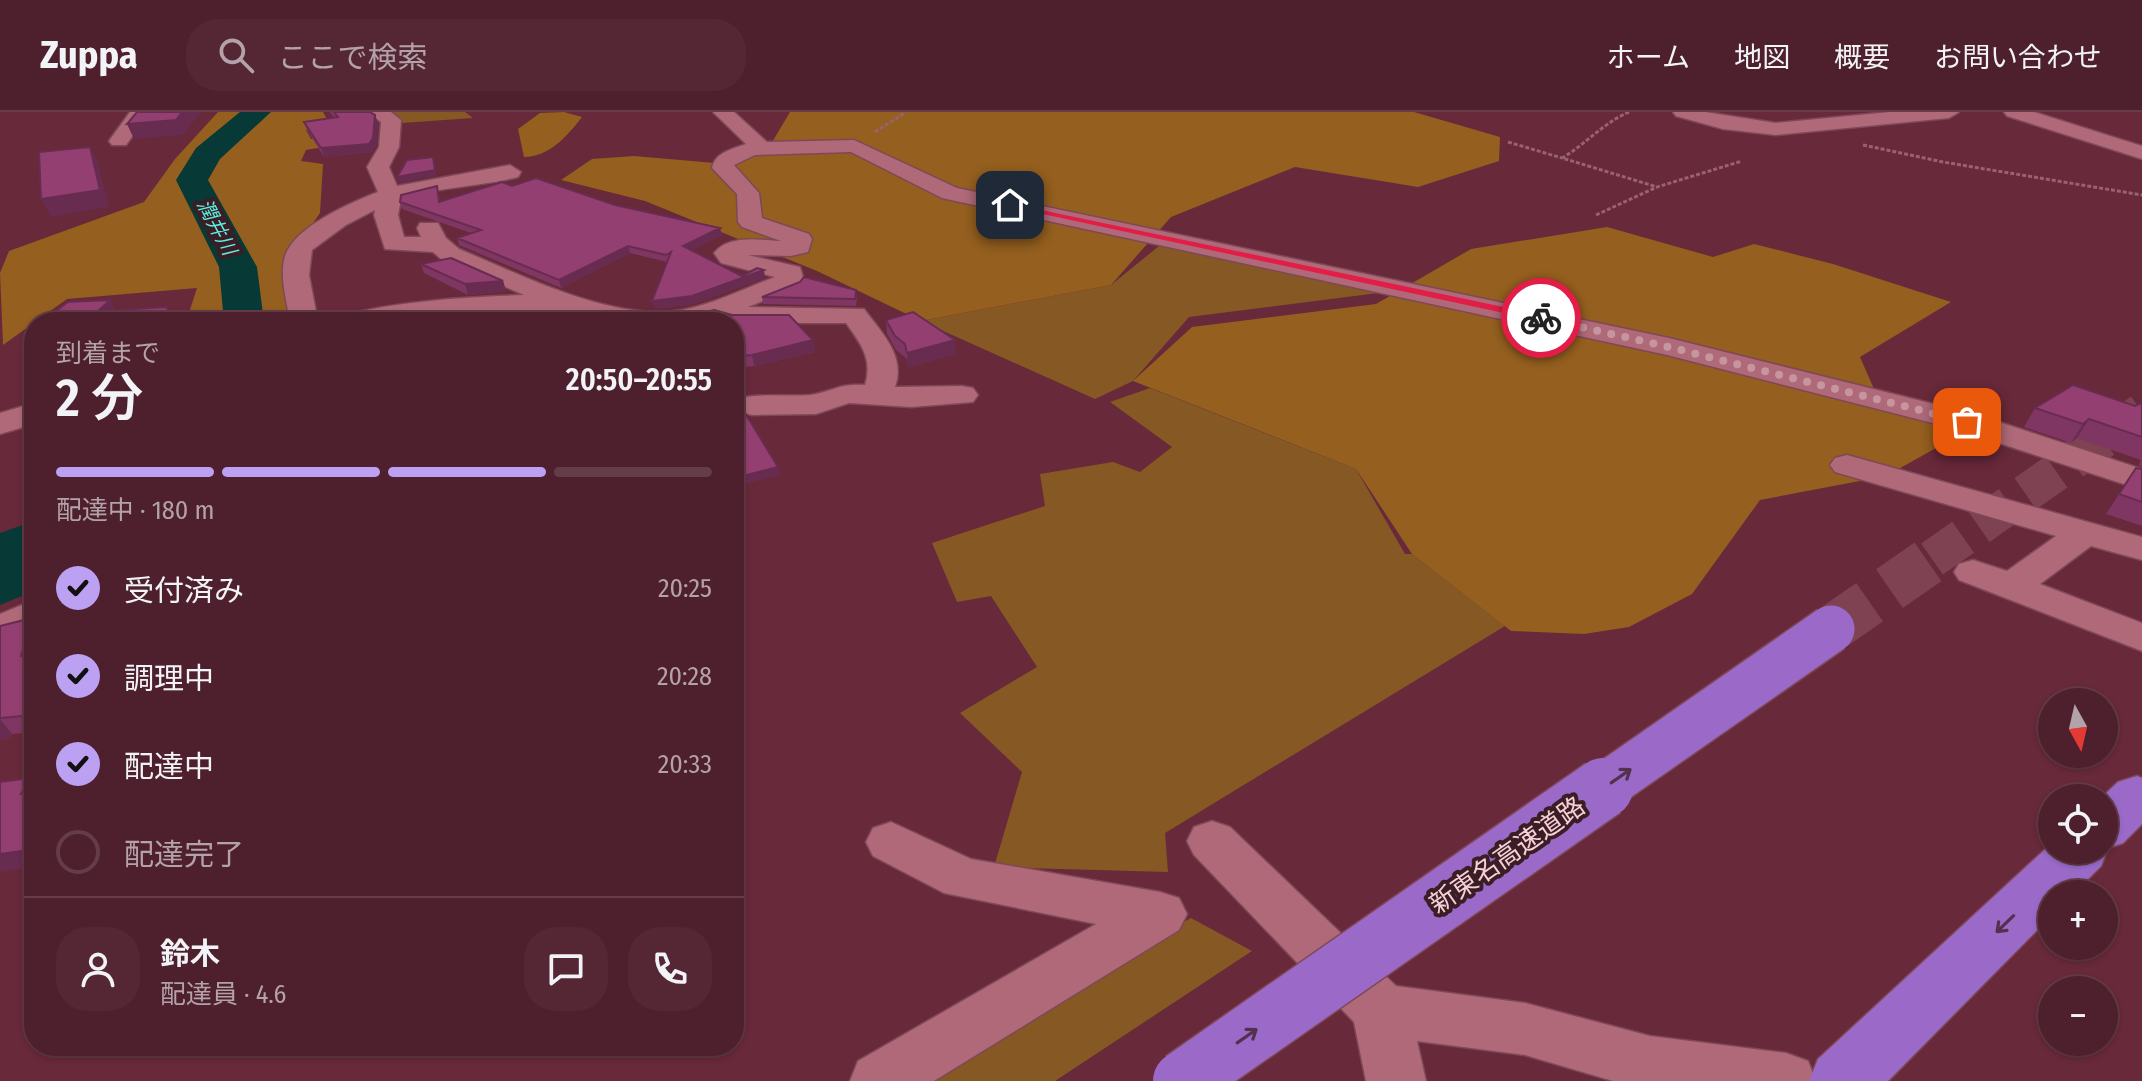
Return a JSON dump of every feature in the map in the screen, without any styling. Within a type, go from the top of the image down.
[{"type":"highway","name":"新東名高速道路","points":[[1183,1081],[1831,629]]},
{"type":"highway","points":[[1842,1081],[2067,864]]},
{"type":"street","points":[[119,141],[140,112]]},
{"type":"street","points":[[377,112],[391,120],[389,147],[378,167],[390,195],[386,215],[394,244],[434,237],[450,254],[566,304]]},
{"type":"street","points":[[698,116],[722,112],[759,145],[753,149]]},
{"type":"street","points":[[1683,112],[1723,123],[1776,129],[1949,112]]},
{"type":"street","points":[[2014,112],[2142,153]]},
{"type":"street","points":[[700,312],[791,280],[791,273],[730,258],[727,253],[739,247],[786,251],[799,247],[800,239],[750,222],[748,193],[723,168],[723,163],[734,155],[753,149],[854,146],[950,193],[1236,251],[1669,347],[1967,422],[2142,480]]},
{"type":"street","points":[[303,312],[297,264],[300,249],[343,216],[372,185],[366,161]]},
{"type":"street","points":[[343,216],[390,195],[448,181],[485,179],[510,172]]},
{"type":"street","points":[[414,312],[566,304],[612,312]]},
{"type":"street","points":[[744,314],[854,315],[881,352],[885,376],[877,394]]},
{"type":"street","points":[[744,405],[816,404],[846,393],[911,398],[962,395]]},
{"type":"street","points":[[744,406],[770,437]]},
{"type":"street","points":[[0,424],[24,416]]},
{"type":"street","points":[[1847,465],[2142,549]]},
{"type":"street","points":[[2012,586],[2085,533]]},
{"type":"street","points":[[1973,572],[2142,638]]},
{"type":"street","points":[[0,630],[24,618]]},
{"type":"street","points":[[1212,841],[1381,1010],[1396,1081]]},
{"type":"street","points":[[880,1081],[1160,914],[962,878],[891,842]]},
{"type":"street","points":[[1381,1010],[1525,1029],[1650,1064],[1786,1081]]},
{"type":"path","points":[[854,146],[906,112]]},
{"type":"path","points":[[1562,158],[1586,144],[1608,121],[1629,112]]},
{"type":"path","points":[[1508,142],[1657,187]]},
{"type":"path","points":[[1858,144],[1943,162],[2142,195]]},
{"type":"path","points":[[1596,215],[1657,187],[1742,161]]},
{"type":"shaded area","points":[[218,112],[323,112],[330,124],[306,130],[311,139],[377,130],[376,138],[306,150],[301,161],[323,164],[320,213],[282,269],[288,312],[189,312],[197,288],[67,299],[49,312],[24,312],[24,330],[3,345],[0,273],[9,251],[144,202],[175,159]]},
{"type":"shaded area","points":[[388,112],[465,112],[473,118],[402,123]]},
{"type":"shaded area","points":[[564,112],[582,117],[550,149],[524,157],[518,129],[540,113]]},
{"type":"shaded area","points":[[790,112],[1414,112],[1500,137],[1499,161],[1418,187],[1295,167],[1171,217],[1111,285],[921,321],[817,271],[645,201],[561,180],[592,159],[634,156],[715,163],[771,144]]},
{"type":"shaded area","points":[[1607,227],[1713,257],[1754,244],[1833,264],[1951,302],[1860,357],[1874,389],[1970,429],[1886,476],[1760,500],[1692,594],[1629,627],[1584,634],[1511,631],[1412,554],[1356,469],[1133,381],[1192,327],[1376,304],[1471,249]]},
{"type":"shaded area","points":[[1164,242],[1402,290],[1189,317],[1133,381],[1095,399],[921,321],[1111,285]]},
{"type":"shaded area","points":[[1150,388],[1356,469],[1405,554],[1412,554],[1505,626],[1165,833],[1168,872],[994,867],[1022,772],[960,713],[1037,667],[991,596],[957,602],[932,543],[1045,506],[1040,474],[1113,462],[1140,472],[1172,447],[1110,402]]},
{"type":"shaded area","points":[[1191,918],[1252,951],[1055,1081],[910,1081]]},
{"type":"water","points":[[24,525],[24,595],[0,605],[0,533]]},
{"type":"building","points":[[137,112],[182,112],[176,120],[127,124]]},
{"type":"building","points":[[334,112],[370,112],[375,115],[373,138],[369,144],[321,148],[304,122],[338,117]]},
{"type":"building","points":[[90,147],[100,190],[41,199],[39,152]]},
{"type":"building","points":[[433,157],[435,170],[397,177],[407,160]]},
{"type":"building","points":[[536,178],[615,205],[720,228],[683,246],[742,276],[757,268],[764,270],[692,296],[652,301],[671,252],[666,255],[628,246],[559,280],[457,238],[481,230],[400,202],[401,195],[437,186],[439,202],[502,182],[512,186]]},
{"type":"building","points":[[451,258],[503,281],[465,284],[421,264]]},
{"type":"building","points":[[804,277],[856,290],[855,299],[762,297],[800,282]]},
{"type":"building","points":[[110,300],[98,311],[167,307],[168,312],[54,312],[68,302]]},
{"type":"building","points":[[913,312],[955,340],[907,353],[905,344],[895,336],[886,320]]},
{"type":"building","points":[[744,315],[789,315],[813,340],[744,355]]},
{"type":"building","points":[[2073,385],[2135,406],[2142,403],[2142,437],[2089,419],[2083,424],[2035,408]]},
{"type":"building","points":[[744,411],[778,467],[744,476]]},
{"type":"building","points":[[2136,468],[2142,469],[2142,502],[2119,494]]},
{"type":"building","points":[[24,620],[21,656],[24,656],[24,716],[0,718],[0,626]]},
{"type":"building","points":[[24,779],[21,794],[24,794],[24,851],[0,854],[0,782]]},
{"type":"waterway","name":"潤井川","points":[[242,312],[238,267],[192,180],[207,154],[257,112]]},
{"type":"tunnel","points":[[1932,559],[2142,412]]},
{"type":"tunnel","points":[[1831,629],[1935,557]]},
{"type":"way so far","points":[[1541,318],[1967,422]]},
{"type":"route","points":[[1010,205],[1541,318]]}]
